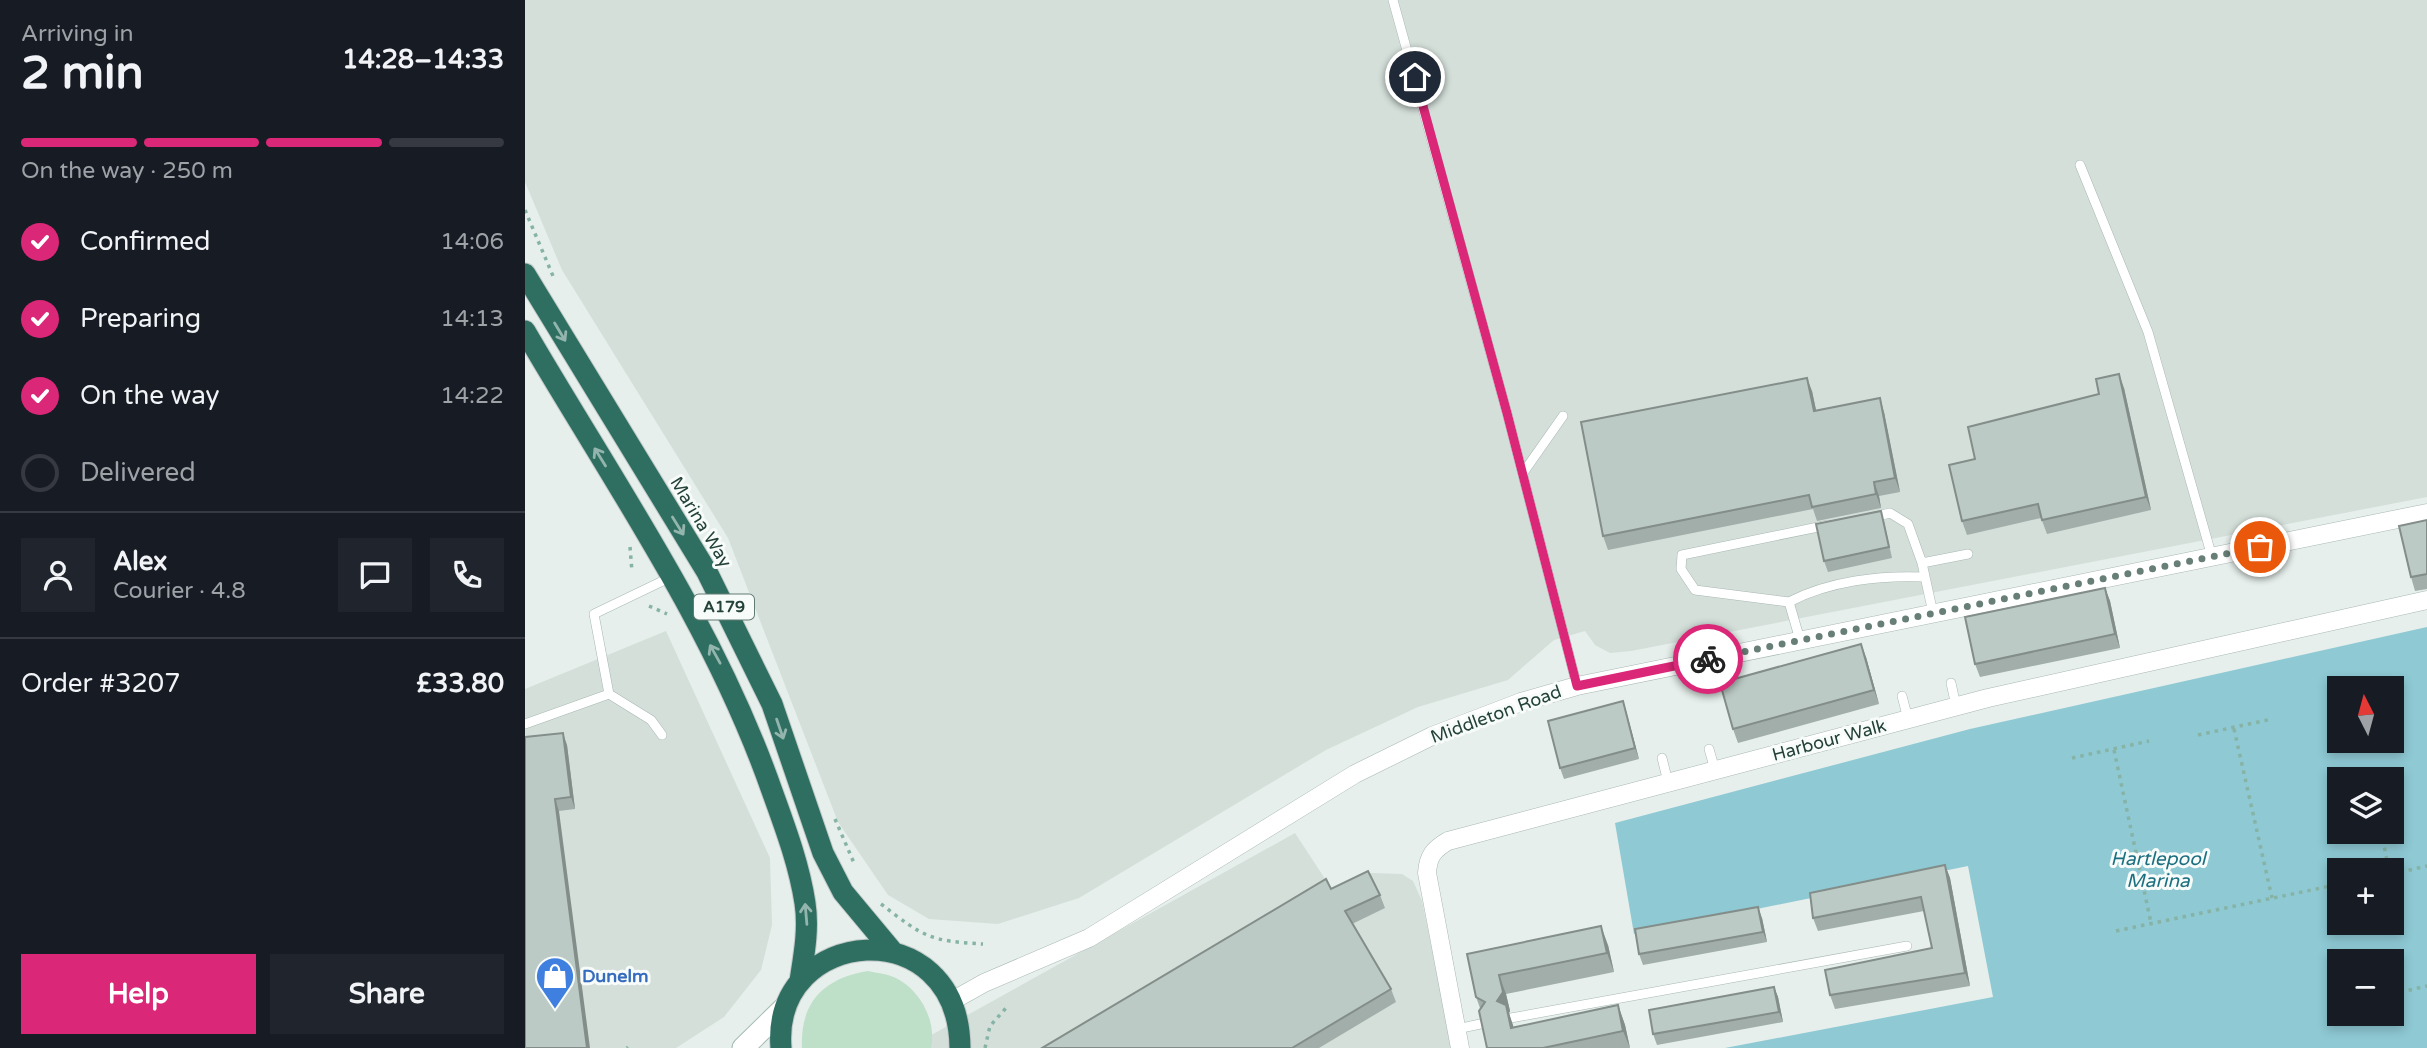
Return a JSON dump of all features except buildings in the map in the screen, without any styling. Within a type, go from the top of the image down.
[{"type":"highway","name":"Marina Way","points":[[525,274],[707,572],[772,704],[823,853],[843,892],[893,952]]},
{"type":"highway","name":"A179","points":[[525,331],[673,576],[723,667],[793,850],[805,902],[807,929],[800,981]]},
{"type":"highway","name":"A179","points":[[781,1048],[779,1033],[786,1006],[800,981],[819,965],[842,953],[867,949],[893,952],[917,962],[938,979],[952,1001],[960,1026],[960,1048]]},
{"type":"main road","points":[[743,1048],[786,1006]]},
{"type":"street","name":"Middleton Road","points":[[952,1001],[984,983],[1089,938],[1355,774],[1432,736],[1521,702],[1577,686],[2427,513]]},
{"type":"street","name":"Harbour Walk","points":[[1460,1048],[1427,873],[1428,861],[1435,848],[1451,840],[1956,706],[2427,600]]},
{"type":"lane","points":[[1393,0],[1523,473],[1577,686]]},
{"type":"lane","points":[[2080,165],[2148,332],[2212,557]]},
{"type":"lane","points":[[1523,473],[1563,416]]},
{"type":"lane","points":[[1864,518],[1890,513],[1908,524],[1922,563],[1933,613]]},
{"type":"lane","points":[[1838,523],[1682,555],[1681,569],[1695,590],[1789,602],[1826,587],[1895,576],[1925,577]]},
{"type":"lane","points":[[1922,563],[1968,554]]},
{"type":"lane","points":[[662,735],[651,720],[609,694],[594,614],[673,576]]},
{"type":"lane","points":[[1789,602],[1800,640]]},
{"type":"lane","points":[[1951,683],[1956,706]]},
{"type":"lane","points":[[525,724],[609,694]]},
{"type":"lane","points":[[1902,696],[1908,719]]},
{"type":"lane","points":[[1709,749],[1715,770]]},
{"type":"lane","points":[[1662,758],[1668,782]]},
{"type":"lane","points":[[1511,1018],[1907,946]]},
{"type":"lane","points":[[1457,1029],[1485,1023]]},
{"type":"path","points":[[2198,735],[2272,719]]},
{"type":"path","points":[[2234,729],[2273,898]]},
{"type":"path","points":[[2072,758],[2149,741]]},
{"type":"path","points":[[2114,750],[2151,923]]},
{"type":"path","points":[[2404,870],[2427,866]]},
{"type":"path","points":[[2116,930],[2327,887]]},
{"type":"path","points":[[880,902],[915,931],[939,941],[983,944]]},
{"type":"path","points":[[2404,991],[2427,986]]},
{"type":"path","points":[[985,1048],[990,1026],[1006,1008]]},
{"type":"shaded area","points":[[525,0],[2427,0],[2427,497],[1631,651],[1610,653],[1595,645],[1585,631],[1554,640],[1508,680],[1418,707],[1326,750],[1079,898],[998,924],[929,919],[888,895],[838,822],[728,538],[562,270],[525,182]]},
{"type":"shaded area","points":[[666,631],[770,858],[772,925],[761,970],[724,1017],[676,1048],[525,1048],[525,689]]},
{"type":"shaded area","points":[[1295,833],[1333,891],[1372,873],[1402,874],[1413,881],[1422,901],[1452,1048],[908,1048]]},
{"type":"green space","points":[[868,971],[896,978],[905,983],[919,998],[929,1017],[931,1048],[802,1048],[805,1018],[818,995],[839,980]]},
{"type":"water","name":"Hartlepool Marina","points":[[2427,627],[2427,1048],[1725,1048],[1993,997],[1968,866],[1634,934],[1615,823],[1970,729]]},
{"type":"way so far","points":[[1708,659],[2260,547]]},
{"type":"place","name":"Dunelm","points":[[555,1010]]},
{"type":"route","points":[[1415,77],[1507,413],[1577,686],[1708,659]]}]
